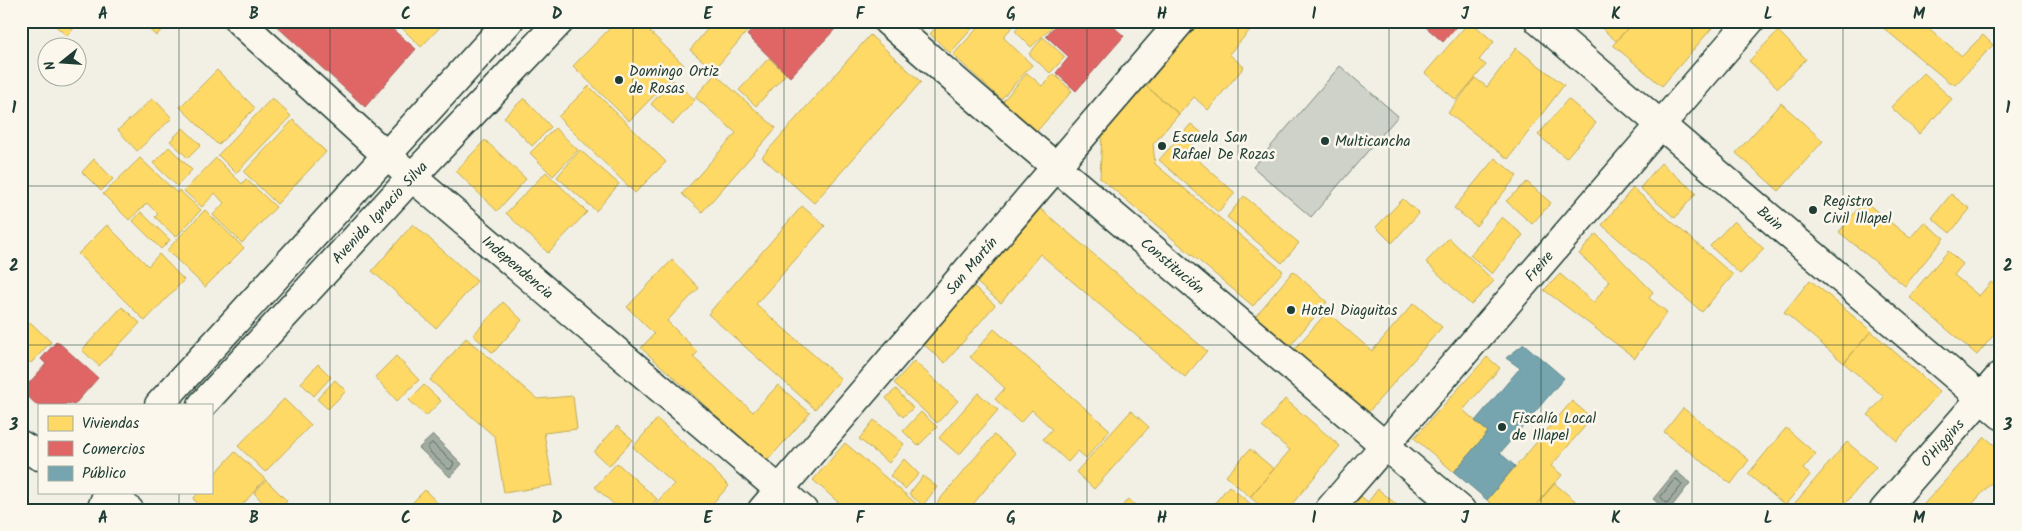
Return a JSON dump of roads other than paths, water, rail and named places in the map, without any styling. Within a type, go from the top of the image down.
[{"type":"main road","name":"Independencia","points":[[239,21],[770,500],[802,510]]},
{"type":"main road","points":[[160,404],[509,21]]},
{"type":"main road","name":"Avenida Ignacio Silva","points":[[203,404],[412,177],[560,21]]},
{"type":"main road","name":"Constitución","points":[[887,21],[1056,167],[1461,510]]},
{"type":"main road","name":"San Martín","points":[[770,500],[1181,21]]},
{"type":"main road","name":"Buin","points":[[1539,21],[1991,407]]},
{"type":"main road","name":"Freire","points":[[1329,510],[1750,21]]},
{"type":"main road","name":"O'Higgins","points":[[1884,510],[1991,407],[2001,375]]},
{"type":"main road","points":[[21,445],[38,455]]},
{"type":"main road","points":[[100,510],[108,494]]},
{"type":"main road","points":[[111,494],[129,510]]},
{"type":"water","points":[[433,435],[462,464],[450,477],[419,448]]},
{"type":"water","points":[[1676,471],[1690,483],[1669,510],[1666,510],[1653,499]]},
{"type":"place","name":"Domingo Ortiz de Rosas","points":[[619,80]]},
{"type":"place","name":"Multicancha","points":[[1325,141]]},
{"type":"place","name":"Escuela San Rafael De Rozas","points":[[1162,146]]},
{"type":"place","name":"Registro Civil Illapel","points":[[1813,210]]},
{"type":"place","name":"Hotel Diaguitas","points":[[1291,310]]},
{"type":"place","name":"Fiscalía Local de Illapel","points":[[1502,427]]}]
